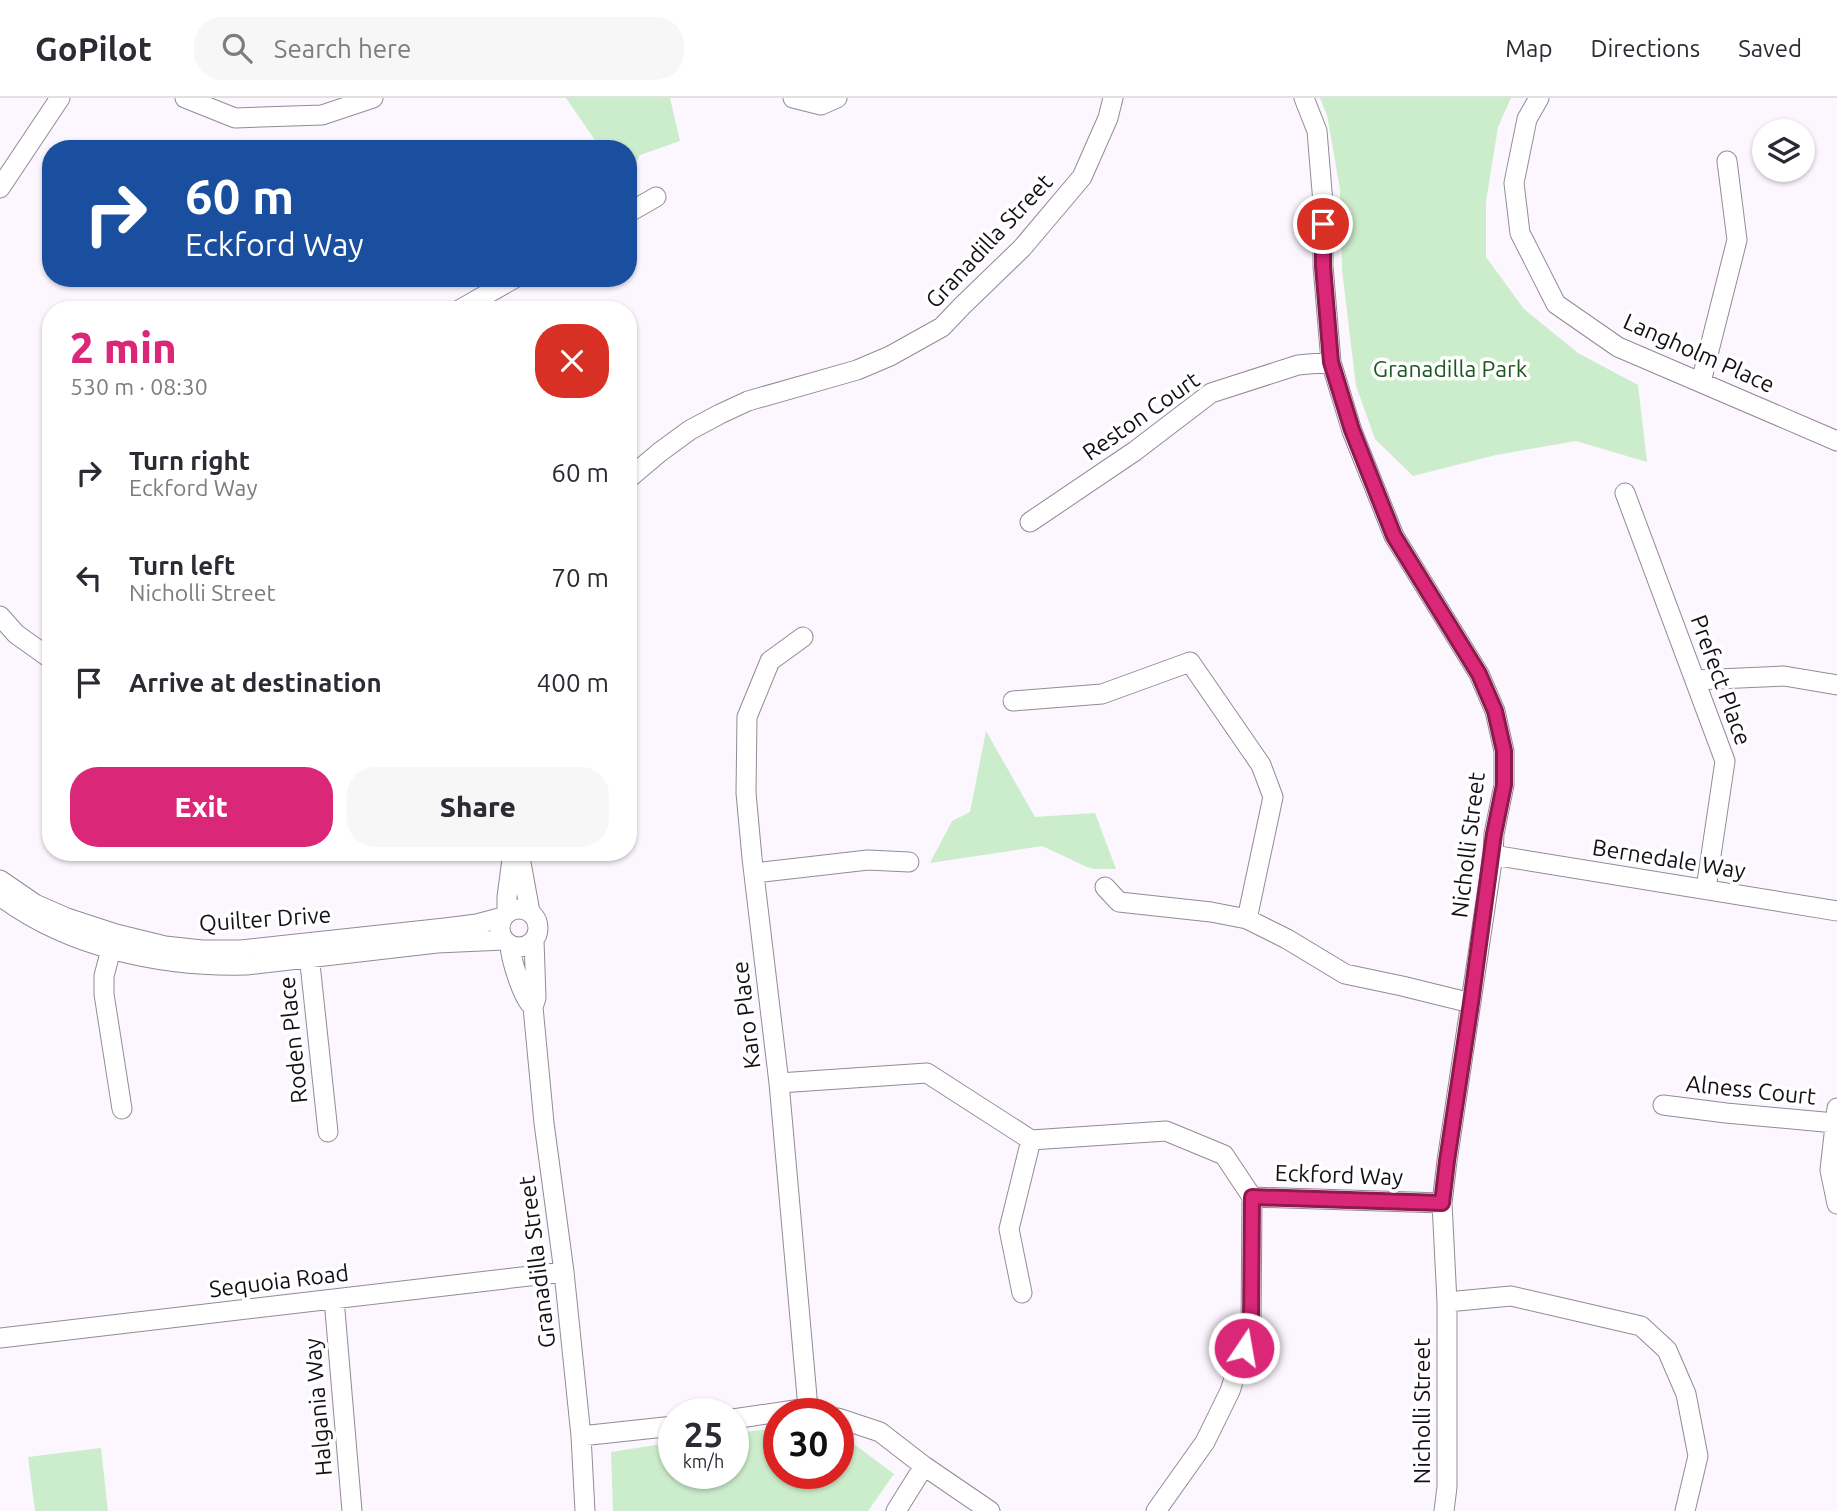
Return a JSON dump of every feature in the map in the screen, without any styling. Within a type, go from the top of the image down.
[{"type":"street","points":[[0,188],[60,98]]},
{"type":"street","points":[[185,98],[235,118],[321,115],[373,98]]},
{"type":"street","points":[[793,98],[821,105],[837,98]]},
{"type":"street","name":"Granadilla Street","points":[[637,471],[690,430],[720,414],[748,401],[857,370],[890,356],[942,327],[1022,248],[1082,177],[1108,118],[1113,98]]},
{"type":"street","name":"Nicholli Street","points":[[1304,98],[1317,131],[1324,203],[1323,266],[1331,362],[1352,430],[1394,536],[1479,674],[1495,711],[1504,751],[1504,785],[1494,834],[1442,1203],[1447,1302],[1447,1487],[1444,1511]]},
{"type":"street","name":"Langholm Place","points":[[1539,98],[1527,118],[1514,183],[1520,233],[1556,304],[1618,347],[1837,441]]},
{"type":"street","points":[[1702,382],[1737,240],[1727,161]]},
{"type":"street","points":[[637,208],[656,197]]},
{"type":"street","points":[[474,301],[499,287]]},
{"type":"street","name":"Reston Court","points":[[1030,522],[1135,450],[1211,393],[1297,365],[1331,362]]},
{"type":"street","name":"Prefect Place","points":[[1625,494],[1725,761],[1706,889]]},
{"type":"street","points":[[0,616],[16,634],[42,653]]},
{"type":"street","name":"Karo Place","points":[[803,636],[770,661],[747,717],[746,793],[815,1398]]},
{"type":"street","points":[[1013,701],[1102,694],[1190,662],[1261,765],[1273,797],[1247,919]]},
{"type":"street","points":[[1695,680],[1784,676],[1837,685]]},
{"type":"street","name":"Bernedale Way","points":[[1493,855],[1837,911]]},
{"type":"street","points":[[754,873],[868,860],[909,863]]},
{"type":"street","points":[[505,915],[513,909],[530,912],[538,927],[534,940],[523,947],[507,942],[500,929],[505,915],[512,861]]},
{"type":"street","points":[[521,861],[530,912]]},
{"type":"street","name":"Quilter Drive","points":[[0,880],[35,904],[113,942]]},
{"type":"street","points":[[1105,887],[1119,902],[1211,912],[1247,919],[1287,939],[1345,974],[1471,1003]]},
{"type":"street","name":"Quilter Drive","points":[[0,896],[41,922],[113,942],[202,950],[308,950],[507,942]]},
{"type":"street","name":"Quilter Drive","points":[[308,950],[477,924],[505,915]]},
{"type":"street","name":"Granadilla Street","points":[[534,940],[536,998],[533,1007],[581,1436],[584,1511]]},
{"type":"street","points":[[113,942],[104,976],[104,994],[122,1109]]},
{"type":"street","name":"Granadilla Street","points":[[507,942],[524,994],[533,1007]]},
{"type":"street","name":"Roden Place","points":[[308,950],[328,1132]]},
{"type":"street","points":[[779,1083],[927,1073],[1031,1140],[1009,1229],[1022,1293]]},
{"type":"street","name":"Alness Court","points":[[1663,1105],[1726,1113],[1836,1115]]},
{"type":"street","points":[[1836,1115],[1830,1170],[1837,1204]]},
{"type":"street","name":"Eckford Way","points":[[1031,1140],[1166,1131],[1224,1155],[1252,1197],[1442,1203]]},
{"type":"street","points":[[1156,1511],[1205,1442],[1230,1391],[1251,1326],[1252,1197]]},
{"type":"street","name":"Sequoia Road","points":[[0,1338],[564,1272]]},
{"type":"street","points":[[1447,1302],[1511,1296],[1641,1326],[1667,1350],[1686,1394],[1698,1455],[1685,1511]]},
{"type":"street","name":"Halgania Way","points":[[334,1299],[352,1511]]},
{"type":"street","points":[[854,1423],[880,1432],[990,1511]]},
{"type":"street","points":[[581,1436],[658,1428]]},
{"type":"street","points":[[895,1511],[924,1466]]},
{"type":"green space","points":[[566,98],[670,98],[680,141],[640,155],[637,161],[637,140],[595,140]]},
{"type":"green space","name":"Granadilla Park","points":[[1320,98],[1511,98],[1498,127],[1486,202],[1486,257],[1524,309],[1578,353],[1638,385],[1647,462],[1576,441],[1496,455],[1413,476],[1375,439],[1356,386],[1342,270],[1340,189],[1327,115]]},
{"type":"green space","points":[[986,731],[1035,817],[1095,813],[1116,869],[1087,867],[1042,846],[930,863],[952,821],[970,812]]},
{"type":"green space","points":[[763,1430],[763,1489],[854,1489],[854,1444],[894,1474],[868,1511],[613,1511],[611,1452],[658,1445],[658,1489],[749,1489],[749,1432]]},
{"type":"green space","points":[[101,1448],[108,1511],[35,1511],[28,1457]]},
{"type":"route","points":[[1244,1348],[1251,1326],[1252,1197],[1442,1203],[1494,834],[1504,785],[1504,751],[1495,711],[1479,674],[1394,536],[1352,430],[1331,362],[1323,266],[1323,224]]}]
